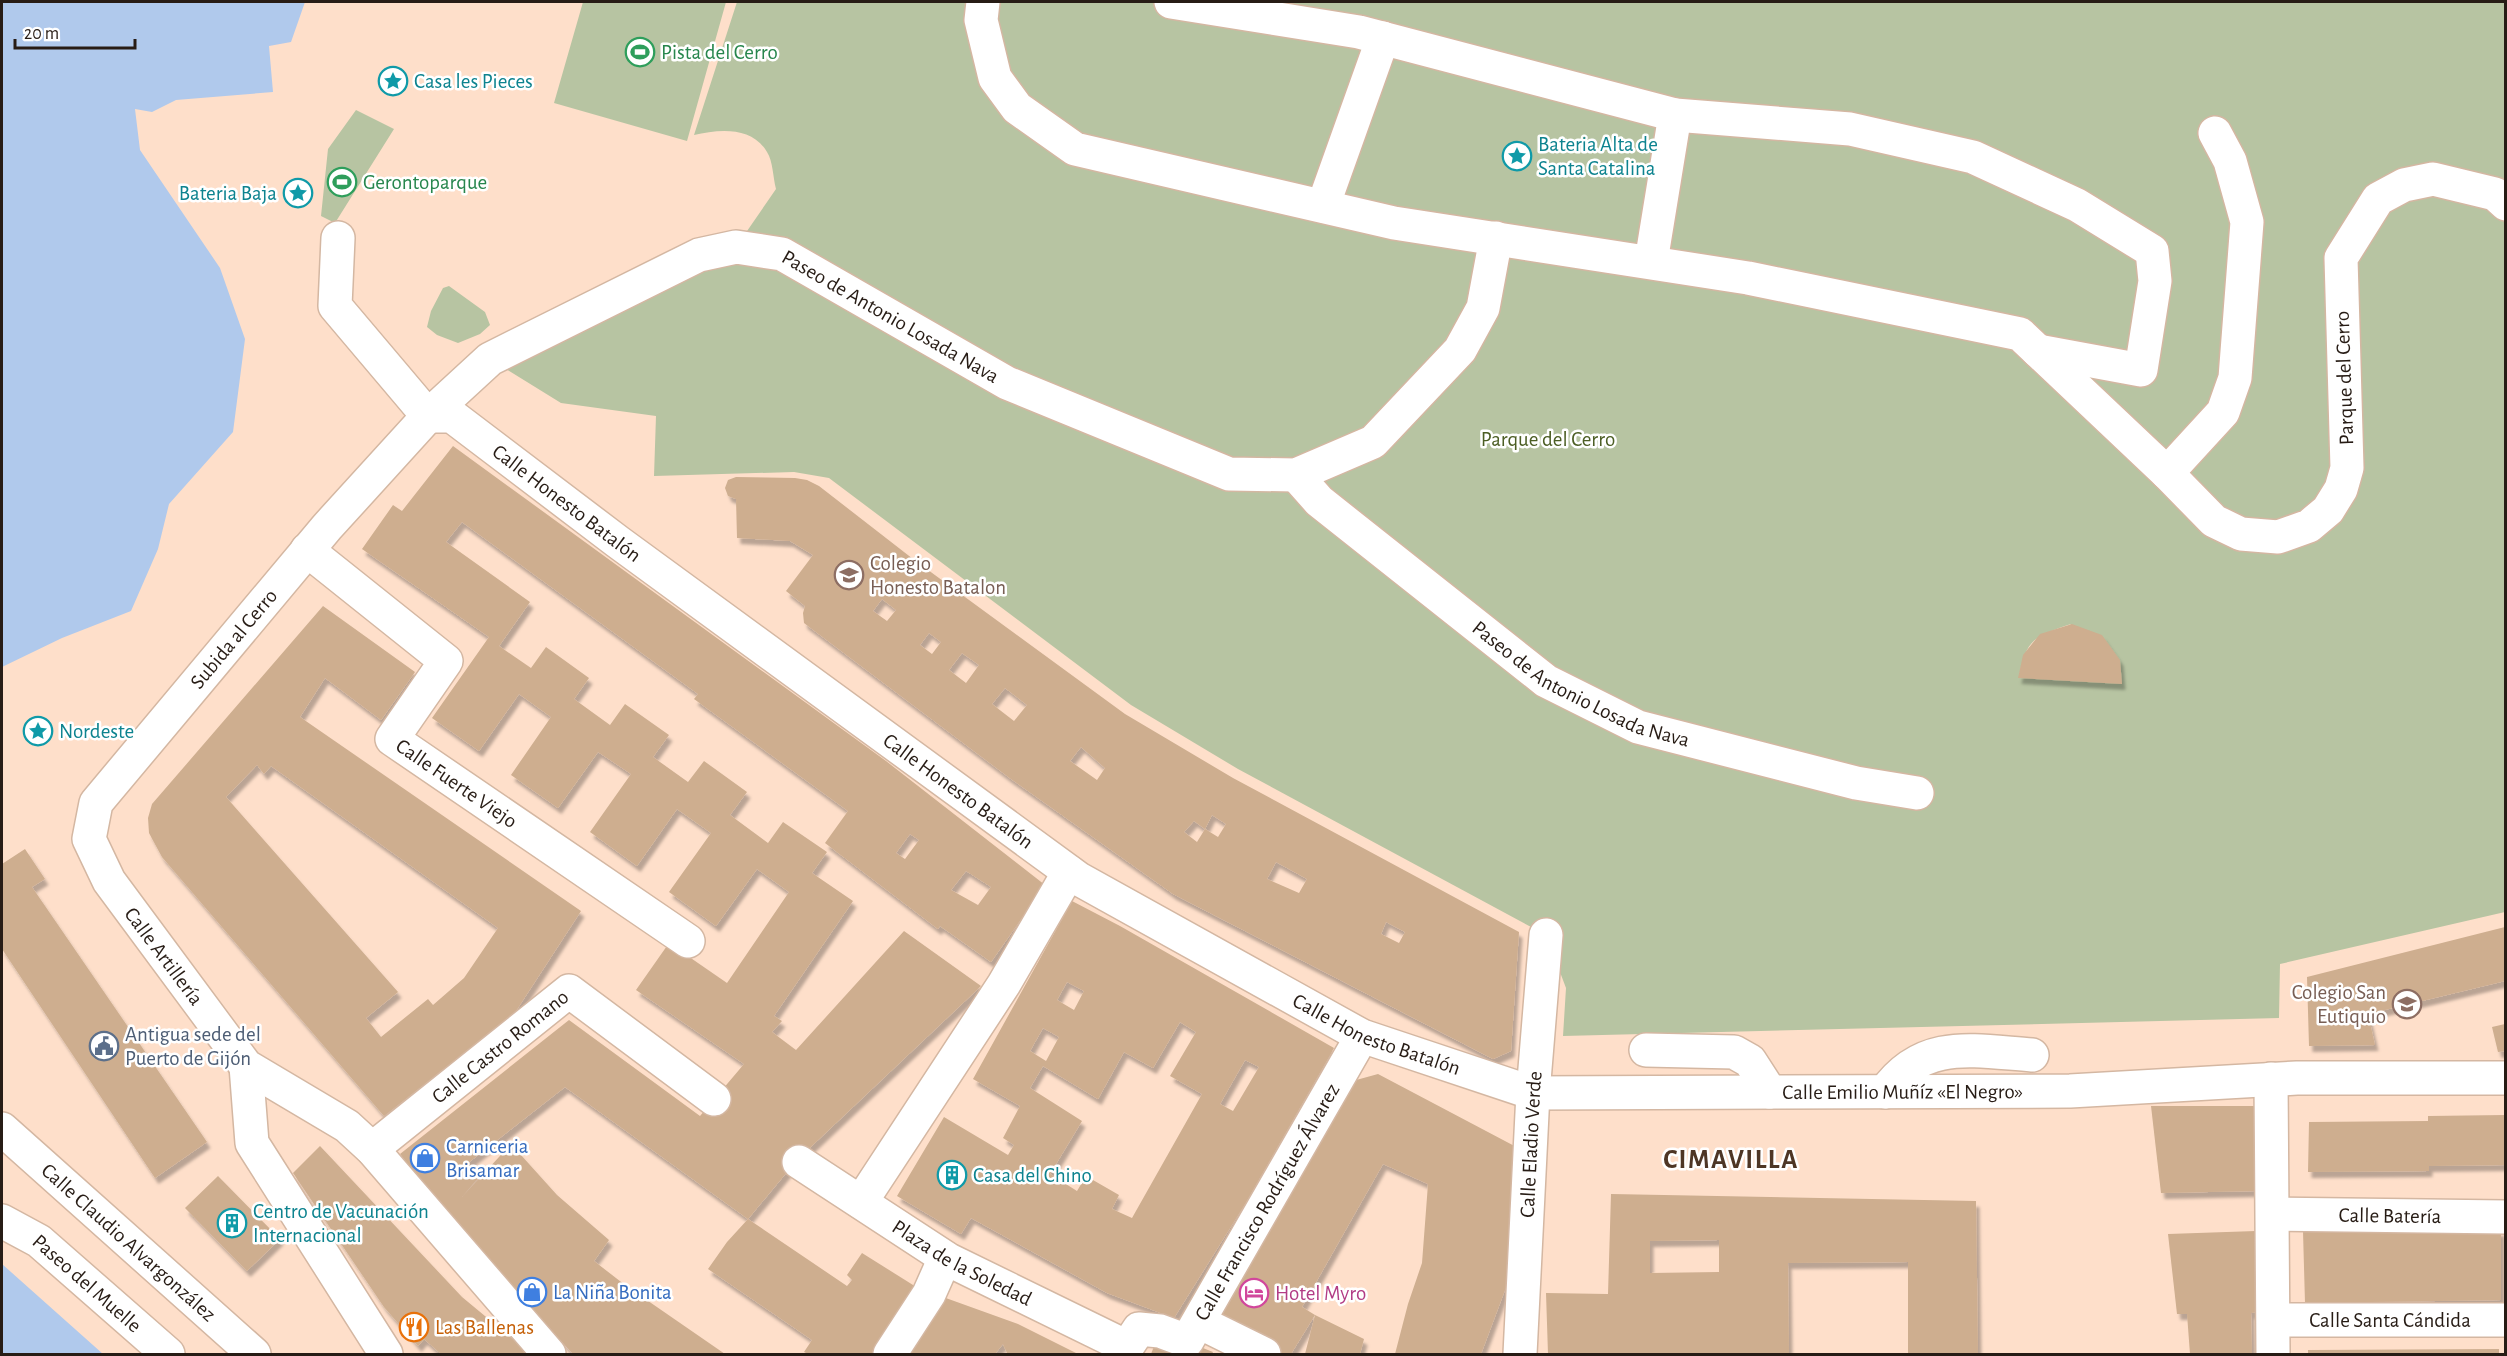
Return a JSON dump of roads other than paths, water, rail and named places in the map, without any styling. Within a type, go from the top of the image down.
[{"type":"street","name":"Parque del Cerro","points":[[983,2],[981,20],[995,78],[1017,108],[1075,149],[1394,223],[1749,278],[2020,334],[2167,473],[2214,521],[2241,534],[2278,537],[2309,526],[2328,510],[2341,489],[2347,468],[2341,258],[2378,199],[2404,186],[2433,179],[2495,194],[2505,204]]},
{"type":"street","points":[[1171,2],[1359,32],[1675,116],[1850,129],[1973,157],[2077,205],[2152,251],[2155,281],[2141,370],[2038,351]]},
{"type":"street","points":[[1323,206],[1383,38]]},
{"type":"street","points":[[1651,262],[1675,116]]},
{"type":"street","points":[[2167,473],[2223,412],[2235,378],[2247,222],[2230,162],[2215,133]]},
{"type":"street","points":[[338,238],[335,306],[428,416]]},
{"type":"street","name":"Paseo de Antonio Losada Nava","points":[[428,416],[490,359],[699,255],[736,248],[782,254],[1007,383],[1229,474],[1296,475],[1373,442],[1460,351],[1483,308],[1496,238]]},
{"type":"street","name":"Calle Honesto Batalón","points":[[428,416],[452,416],[618,542],[1069,872],[1362,1036],[1533,1093]]},
{"type":"street","name":"Subida al Cerro","points":[[108,881],[89,839],[96,803],[308,550],[428,416]]},
{"type":"street","name":"Paseo de Antonio Losada Nava","points":[[1296,475],[1319,501],[1546,681],[1638,727],[1856,783],[1917,793]]},
{"type":"street","name":"Calle Fuerte Viejo","points":[[308,550],[446,661],[392,739],[688,941]]},
{"type":"street","points":[[861,1202],[1004,984],[1069,872]]},
{"type":"street","name":"Calle Artillería","points":[[108,881],[246,1066],[347,1126],[372,1149],[549,1354]]},
{"type":"street","name":"Calle Eladio Verde","points":[[1520,1354],[1533,1093],[1546,935]]},
{"type":"street","name":"Calle Castro Romano","points":[[372,1149],[569,991],[714,1099]]},
{"type":"street","name":"Calle Francisco Rodríguez Álvarez","points":[[1127,1351],[1139,1329],[1160,1331],[1187,1341],[1362,1036]]},
{"type":"street","points":[[1646,1050],[1734,1052],[1750,1061],[1770,1092]]},
{"type":"street","points":[[1886,1092],[1895,1078],[1911,1064],[1934,1053],[2032,1055]]},
{"type":"street","points":[[246,1066],[252,1143],[388,1353]]},
{"type":"street","name":"Calle Emilio Muñíz «El Negro»","points":[[1533,1093],[2070,1091],[2271,1079],[2505,1078]]},
{"type":"street","points":[[2271,1079],[2273,1354]]},
{"type":"street","name":"Calle Claudio Alvargonzález","points":[[2,1129],[254,1354]]},
{"type":"street","name":"Plaza de la Soledad","points":[[799,1162],[945,1258],[1127,1351]]},
{"type":"street","name":"Calle Batería","points":[[2273,1214],[2505,1217]]},
{"type":"street","name":"Paseo del Muelle","points":[[2,1221],[39,1241],[168,1354]]},
{"type":"street","points":[[890,1354],[929,1294],[945,1258]]},
{"type":"street","name":"Calle Santa Cándida","points":[[2274,1320],[2505,1320]]},
{"type":"street","points":[[1198,1322],[1264,1354]]},
{"type":"water","points":[[2,2],[305,2],[291,42],[269,46],[273,92],[176,100],[152,112],[135,109],[140,150],[220,268],[245,339],[233,432],[169,504],[158,549],[131,611],[62,638],[2,667]]},
{"type":"water","points":[[2,1264],[103,1354],[2,1354]]},
{"type":"place","name":"Pista del Cerro","points":[[640,52]]},
{"type":"place","name":"Casa les Pieces","points":[[393,81]]},
{"type":"place","name":"Bateria Alta de Santa Catalina","points":[[1517,156]]},
{"type":"place","name":"Gerontoparque","points":[[342,182]]},
{"type":"place","name":"Bateria Baja","points":[[298,193]]},
{"type":"place","name":"Colegio Honesto Batalon","points":[[849,575]]},
{"type":"place","name":"Nordeste","points":[[38,731]]},
{"type":"place","name":"Colegio San Eutiquio","points":[[2407,1004]]},
{"type":"place","name":"Antigua sede del Puerto de Gijón","points":[[104,1046]]},
{"type":"place","name":"Carniceria Brisamar","points":[[425,1158]]},
{"type":"place","name":"Casa del Chino","points":[[952,1175]]},
{"type":"place","name":"Centro de Vacunación Internacional","points":[[232,1223]]},
{"type":"place","name":"La Niña Bonita","points":[[532,1292]]},
{"type":"place","name":"Hotel Myro","points":[[1254,1293]]},
{"type":"place","name":"Las Ballenas","points":[[414,1327]]},
{"type":"district","name":"CIMAVILLA","points":[[1731,1159]]}]
